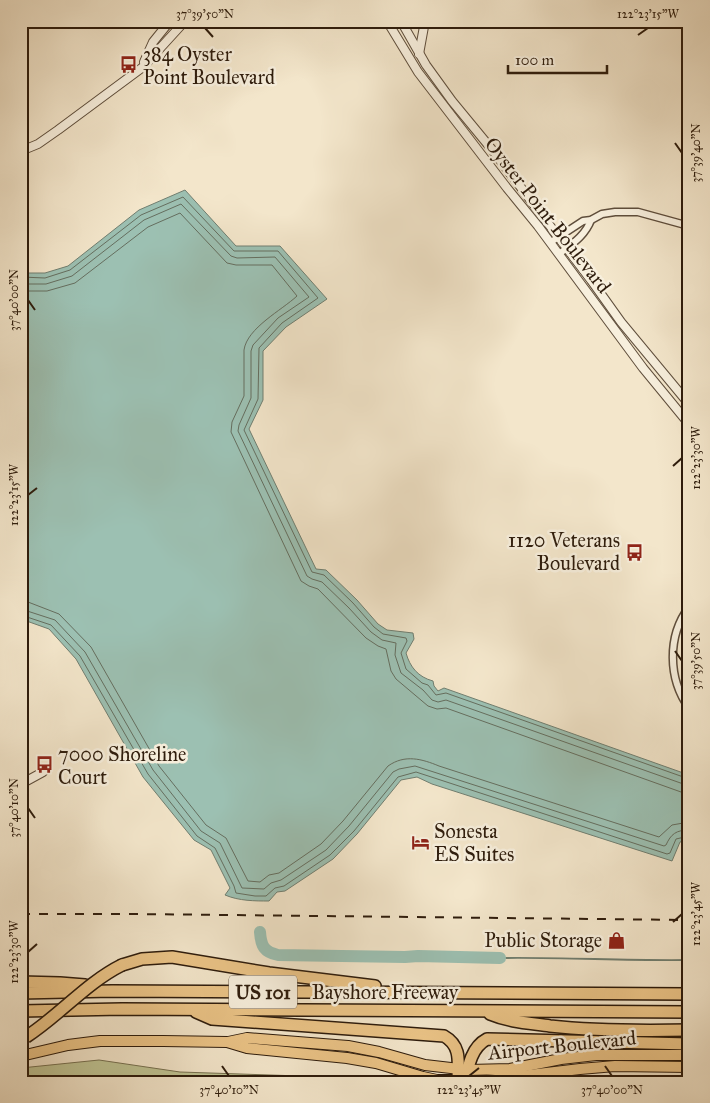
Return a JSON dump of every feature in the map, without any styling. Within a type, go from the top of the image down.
[{"type":"highway","points":[[24,1038],[47,1022],[95,981],[122,965],[142,959],[172,957],[259,972],[414,992]]},
{"type":"highway","points":[[21,982],[72,984],[112,991]]},
{"type":"highway","points":[[544,994],[689,989]]},
{"type":"highway","name":"Bayshore Freeway","points":[[21,993],[112,991],[689,994]]},
{"type":"highway","name":"Bayshore Freeway","points":[[21,1011],[93,1009],[689,1012]]},
{"type":"highway","points":[[190,1010],[212,1019],[444,1036],[458,1050],[463,1075]]},
{"type":"highway","points":[[482,1011],[506,1020],[577,1029],[630,1031],[689,1030]]},
{"type":"highway","points":[[463,1075],[477,1047],[487,1039],[494,1038],[689,1044]]},
{"type":"main road","points":[[21,1050],[100,1041],[227,1042],[247,1038],[348,1046],[379,1052],[463,1075]]},
{"type":"main road","points":[[21,1056],[56,1047]]},
{"type":"main road","name":"Airport Boulevard","points":[[463,1075],[596,1055],[689,1055]]},
{"type":"main road","name":"Airport Boulevard","points":[[463,1075],[498,1079],[597,1067],[689,1067]]},
{"type":"street","points":[[142,66],[153,42],[170,21]]},
{"type":"street","points":[[21,151],[38,144],[58,130],[142,66],[184,21]]},
{"type":"street","name":"Oyster Point Boulevard","points":[[387,21],[411,62],[507,188],[551,242],[634,357],[689,424]]},
{"type":"street","name":"Oyster Point Boulevard","points":[[401,21],[426,65],[452,101],[482,137],[626,329],[689,404]]},
{"type":"street","points":[[411,62],[419,53],[425,21]]},
{"type":"street","points":[[551,242],[583,221],[591,220],[602,214],[638,212],[689,226]]},
{"type":"street","points":[[559,254],[582,236],[588,229],[591,220]]},
{"type":"street","points":[[689,607],[678,626],[672,659],[677,686],[689,708]]},
{"type":"street","points":[[21,784],[42,772]]},
{"type":"green space","points":[[99,1060],[180,1072],[330,1077],[344,1082],[21,1082],[21,1068]]},
{"type":"water","points":[[185,190],[236,246],[280,246],[327,299],[286,327],[263,351],[263,400],[249,429],[316,569],[326,570],[357,600],[378,624],[387,630],[413,633],[414,639],[406,653],[408,658],[412,667],[419,674],[433,681],[438,691],[444,688],[689,775],[689,839],[680,842],[672,861],[432,784],[417,777],[401,780],[357,834],[333,859],[285,891],[277,892],[269,901],[241,900],[230,897],[225,895],[230,888],[211,850],[194,840],[143,777],[76,659],[49,629],[21,619],[21,273],[45,273],[68,266],[139,210]]},
{"type":"waterway","points":[[260,932],[264,948],[278,955],[500,958]]},
{"type":"waterway","points":[[500,958],[689,960]]},
{"type":"railway","points":[[21,914],[689,920]]},
{"type":"place","name":"384 Oyster Point Boulevard","points":[[129,65]]},
{"type":"place","name":"1120 Veterans Boulevard","points":[[634,552]]},
{"type":"place","name":"7000 Shoreline Court","points":[[44,765]]},
{"type":"place","name":"Sonesta ES Suites","points":[[420,843]]},
{"type":"place","name":"Public Storage","points":[[616,940]]}]
